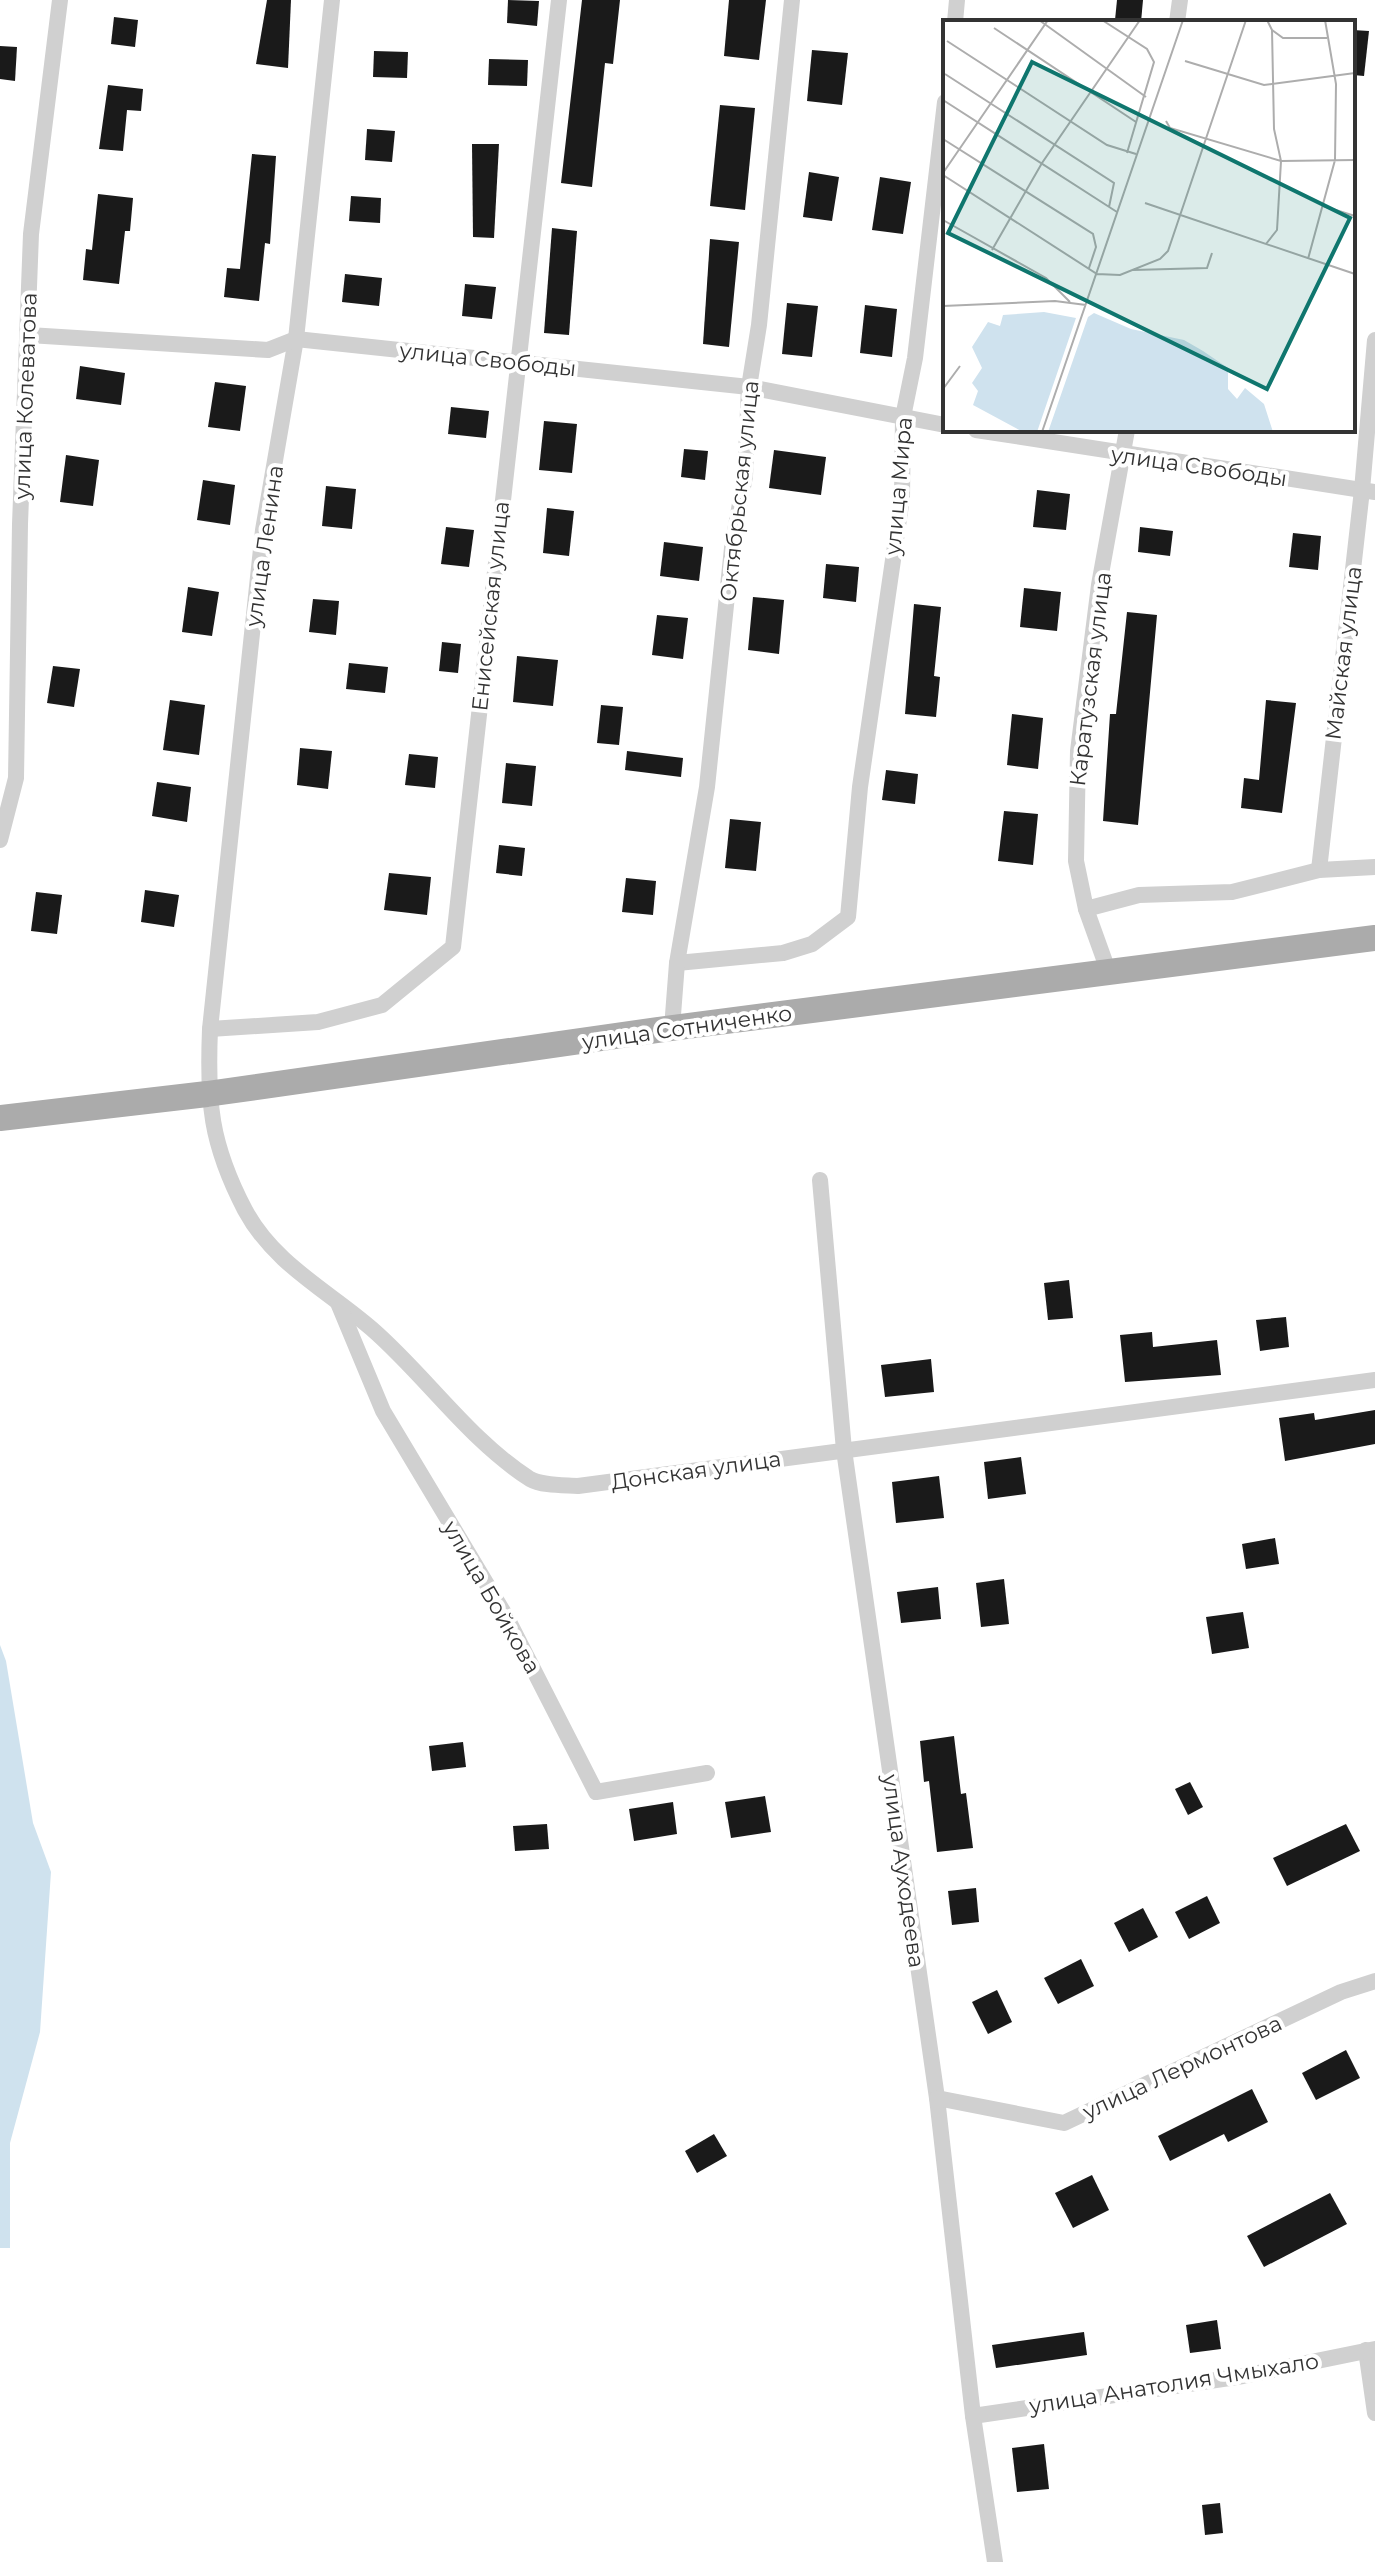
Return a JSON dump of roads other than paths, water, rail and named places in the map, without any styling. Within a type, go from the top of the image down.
[{"type":"main road","name":"улица Сотниченко","points":[[0,1118],[207,1094],[672,1028],[1375,938]]},
{"type":"street","name":"улица Колеватова","points":[[0,840],[16,778],[20,524],[31,234],[60,0]]},
{"type":"street","name":"улица Ленина","points":[[207,1094],[210,1029],[263,530],[296,339],[332,0]]},
{"type":"street","name":"Енисейская улица","points":[[210,1029],[318,1022],[382,1005],[453,947],[559,0]]},
{"type":"street","name":"Октябрьская улица","points":[[672,1028],[677,963],[707,787],[732,548],[745,476],[749,387],[759,325],[792,0]]},
{"type":"street","points":[[955,20],[957,0]]},
{"type":"street","points":[[1177,20],[1180,0]]},
{"type":"street","name":"улица Мира","points":[[677,963],[783,953],[812,944],[848,917],[860,787],[902,498],[903,417],[915,358],[943,119]]},
{"type":"street","name":"улица Свободы","points":[[29,335],[268,350],[296,339],[749,387],[943,425]]},
{"type":"street","name":"Майская улица","points":[[1319,870],[1368,491],[1375,340]]},
{"type":"street","name":"улица Свободы","points":[[988,432],[1368,491]]},
{"type":"street","name":"Каратузская улица","points":[[1109,973],[1086,909],[1076,861],[1078,751],[1099,585],[1127,432]]},
{"type":"street","points":[[1086,909],[1139,895],[1232,892],[1319,870],[1375,867]]},
{"type":"street","name":"Донская улица","points":[[207,1094],[219,1154],[246,1212],[271,1250],[373,1330],[499,1457],[534,1482],[578,1486],[1375,1380]]},
{"type":"street","name":"улица Ауходеева","points":[[820,1180],[844,1450],[937,2098],[973,2416],[995,2562]]},
{"type":"street","name":"улица Бойкова","points":[[338,1302],[383,1411],[507,1618],[596,1792],[707,1773]]},
{"type":"street","name":"улица Лермонтова","points":[[937,2098],[1064,2123],[1341,1992],[1375,1981]]},
{"type":"street","points":[[1370,2349],[1375,2413]]},
{"type":"street","name":"улица Анатолия Чмыхало","points":[[973,2416],[1243,2376],[1370,2349]]},
{"type":"water","points":[[0,1645],[6,1661],[33,1823],[51,1872],[40,2032],[10,2143],[10,2248],[0,2248]]}]
